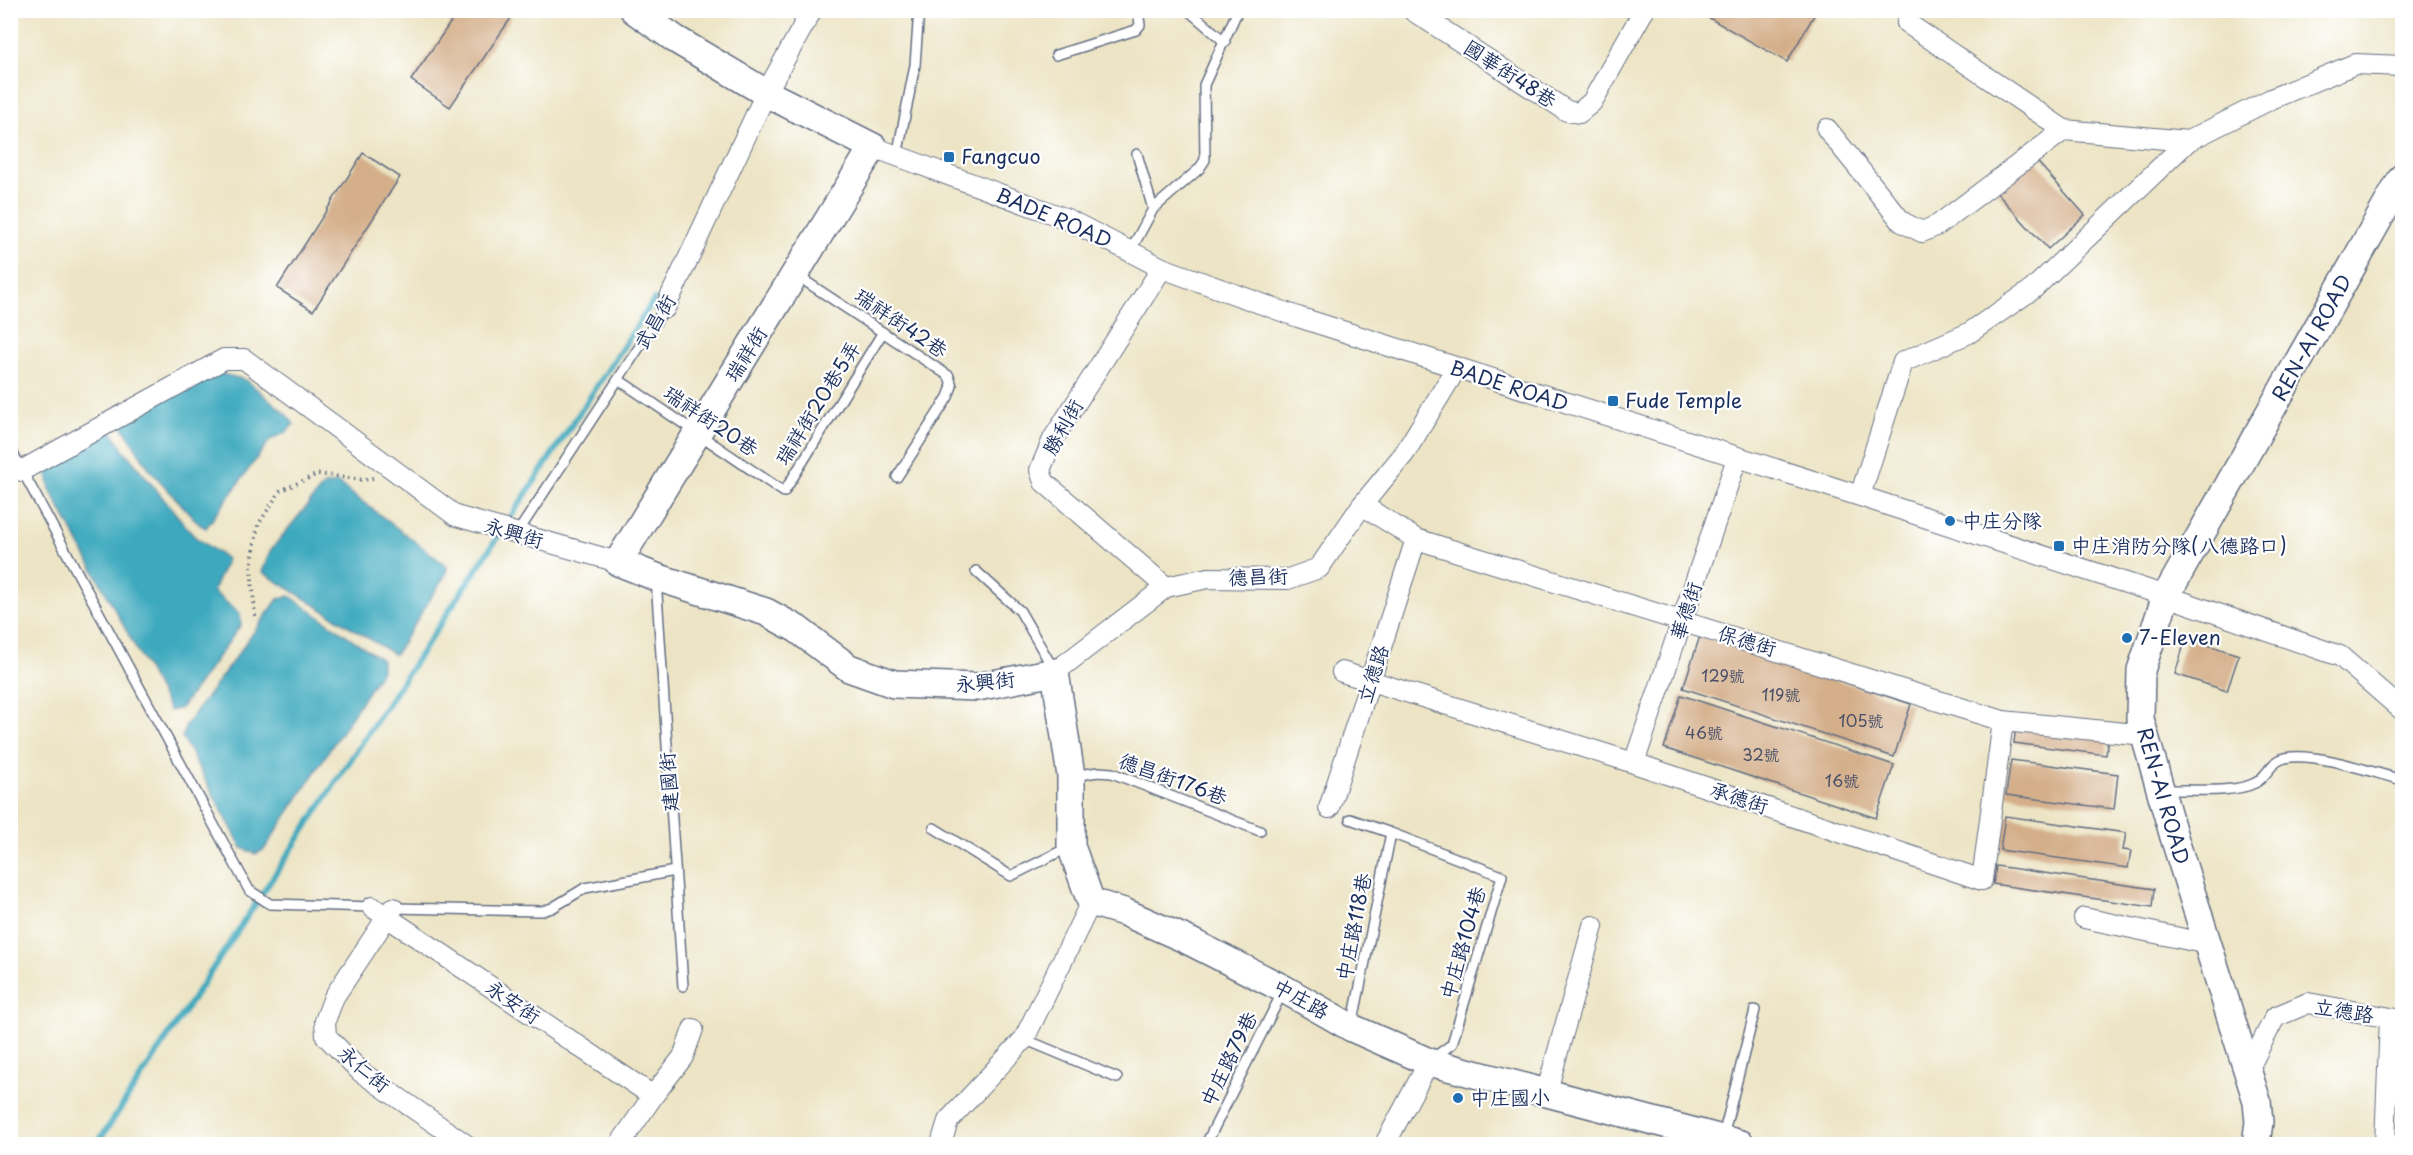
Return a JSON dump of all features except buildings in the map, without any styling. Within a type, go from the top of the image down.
[{"type":"street","name":"BADE ROAD","points":[[634,10],[675,39],[766,93],[885,151],[1067,219],[1162,268],[1298,317],[1860,496],[2166,596],[2340,656],[2403,710]]},
{"type":"street","name":"武昌街","points":[[665,308],[766,93],[812,10]]},
{"type":"street","name":"國華街48巷","points":[[1412,10],[1567,111],[1579,113],[1592,102],[1644,10]]},
{"type":"street","points":[[1907,23],[2064,130],[2188,141]]},
{"type":"street","points":[[1860,496],[1903,362],[1970,333],[2033,289],[2188,141],[2271,99],[2355,64],[2403,66]]},
{"type":"street","points":[[1827,129],[1902,222],[1922,232],[1938,225],[2064,130]]},
{"type":"street","name":"瑞祥街","points":[[618,562],[795,274],[885,151]]},
{"type":"street","name":"REN-AI ROAD","points":[[2256,1144],[2259,1122],[2257,1101],[2140,719],[2141,670],[2166,596],[2403,178]]},
{"type":"street","name":"勝利街","points":[[1162,268],[1053,439],[1040,470],[1044,482],[1166,587]]},
{"type":"street","name":"永興街","points":[[21,471],[224,359],[244,359],[456,516],[618,562],[656,577],[766,612],[797,629],[849,668],[894,684],[977,687],[1055,672]]},
{"type":"street","name":"德昌街","points":[[1055,672],[1166,587],[1208,578],[1288,579],[1319,568],[1362,505],[1404,454],[1456,369]]},
{"type":"street","name":"華德街","points":[[1635,763],[1737,458]]},
{"type":"street","name":"保德街","points":[[1362,505],[1416,539],[2003,721],[2145,735]]},
{"type":"street","name":"立德路","points":[[1329,808],[1416,539]]},
{"type":"street","points":[[941,1144],[948,1121],[1024,1039],[1091,902],[1071,846],[1071,776],[1055,672]]},
{"type":"street","name":"承德街","points":[[1342,672],[1635,763],[1982,880],[2003,721]]},
{"type":"street","name":"中庄路","points":[[1091,902],[1124,912],[1185,939],[1284,989],[1352,1028],[1429,1062],[1732,1142]]},
{"type":"street","name":"永安街","points":[[384,911],[653,1096]]},
{"type":"street","name":"永仁街","points":[[384,911],[334,997],[325,1021],[326,1036],[361,1072],[465,1144]]},
{"type":"street","points":[[2084,918],[2208,944]]},
{"type":"street","points":[[1546,1094],[1593,926]]},
{"type":"street","name":"立德路","points":[[2248,1070],[2275,1017],[2308,1003],[2396,1019]]},
{"type":"street","points":[[2385,1144],[2396,1019]]},
{"type":"street","points":[[620,1144],[683,1058],[693,1029]]},
{"type":"street","points":[[1385,1144],[1429,1062]]},
{"type":"lane","points":[[885,151],[915,65],[919,10]]},
{"type":"lane","points":[[1056,56],[1136,30],[1140,26],[1138,10]]},
{"type":"lane","points":[[1188,10],[1225,42]]},
{"type":"lane","points":[[1131,250],[1153,209],[1199,169],[1205,160],[1204,85],[1238,10]]},
{"type":"lane","points":[[1137,154],[1153,209]]},
{"type":"lane","name":"瑞祥街42巷","points":[[795,274],[949,376],[952,386],[948,397],[897,477]]},
{"type":"lane","name":"武昌街","points":[[506,532],[619,380],[665,308]]},
{"type":"lane","name":"瑞祥街20巷5弄","points":[[784,492],[883,332]]},
{"type":"lane","name":"瑞祥街20巷","points":[[619,380],[784,492]]},
{"type":"lane","points":[[10,448],[249,890],[263,901],[281,906],[384,911],[542,911],[552,908],[585,888],[675,871]]},
{"type":"lane","points":[[976,571],[1020,611],[1055,672]]},
{"type":"lane","name":"建國街","points":[[656,577],[683,986]]},
{"type":"lane","points":[[2160,790],[2231,789],[2257,783],[2272,764],[2288,757],[2308,756],[2403,780]]},
{"type":"lane","name":"德昌街176巷","points":[[1071,776],[1098,772],[1112,773],[1260,831]]},
{"type":"lane","name":"中庄路104巷","points":[[1350,819],[1502,876],[1452,1044],[1429,1062]]},
{"type":"lane","points":[[934,828],[1011,876],[1071,846]]},
{"type":"lane","name":"中庄路118巷","points":[[1352,1028],[1392,833]]},
{"type":"lane","name":"中庄路79巷","points":[[1206,1144],[1284,989]]},
{"type":"lane","points":[[1732,1142],[1755,1010]]},
{"type":"lane","points":[[1024,1039],[1117,1078]]},
{"type":"path","points":[[255,616],[251,567],[258,525],[280,491],[318,474],[364,480],[397,473]]},
{"type":"water","points":[[215,372],[246,380],[284,412],[294,424],[285,433],[270,440],[206,528],[200,525],[150,470],[120,423]]},
{"type":"water","points":[[110,428],[123,449],[194,536],[227,559],[213,591],[240,614],[241,625],[181,708],[170,711],[50,490],[46,470],[56,457]]},
{"type":"water","points":[[338,483],[447,566],[446,574],[395,655],[262,572],[270,551],[324,485]]},
{"type":"water","points":[[290,596],[382,660],[382,670],[264,850],[255,854],[242,848],[182,737],[186,725],[278,599]]},
{"type":"waterway","points":[[97,1144],[654,300]]},
{"type":"place","name":"Fangcuo","points":[[949,157]]},
{"type":"place","name":"Fude Temple","points":[[1613,401]]},
{"type":"place","name":"中庄分隊","points":[[1950,521]]},
{"type":"place","name":"中庄消防分隊(八德路口)","points":[[2059,546]]},
{"type":"place","name":"7-Eleven","points":[[2127,638]]},
{"type":"place","name":"中庄國小","points":[[1458,1098]]}]
